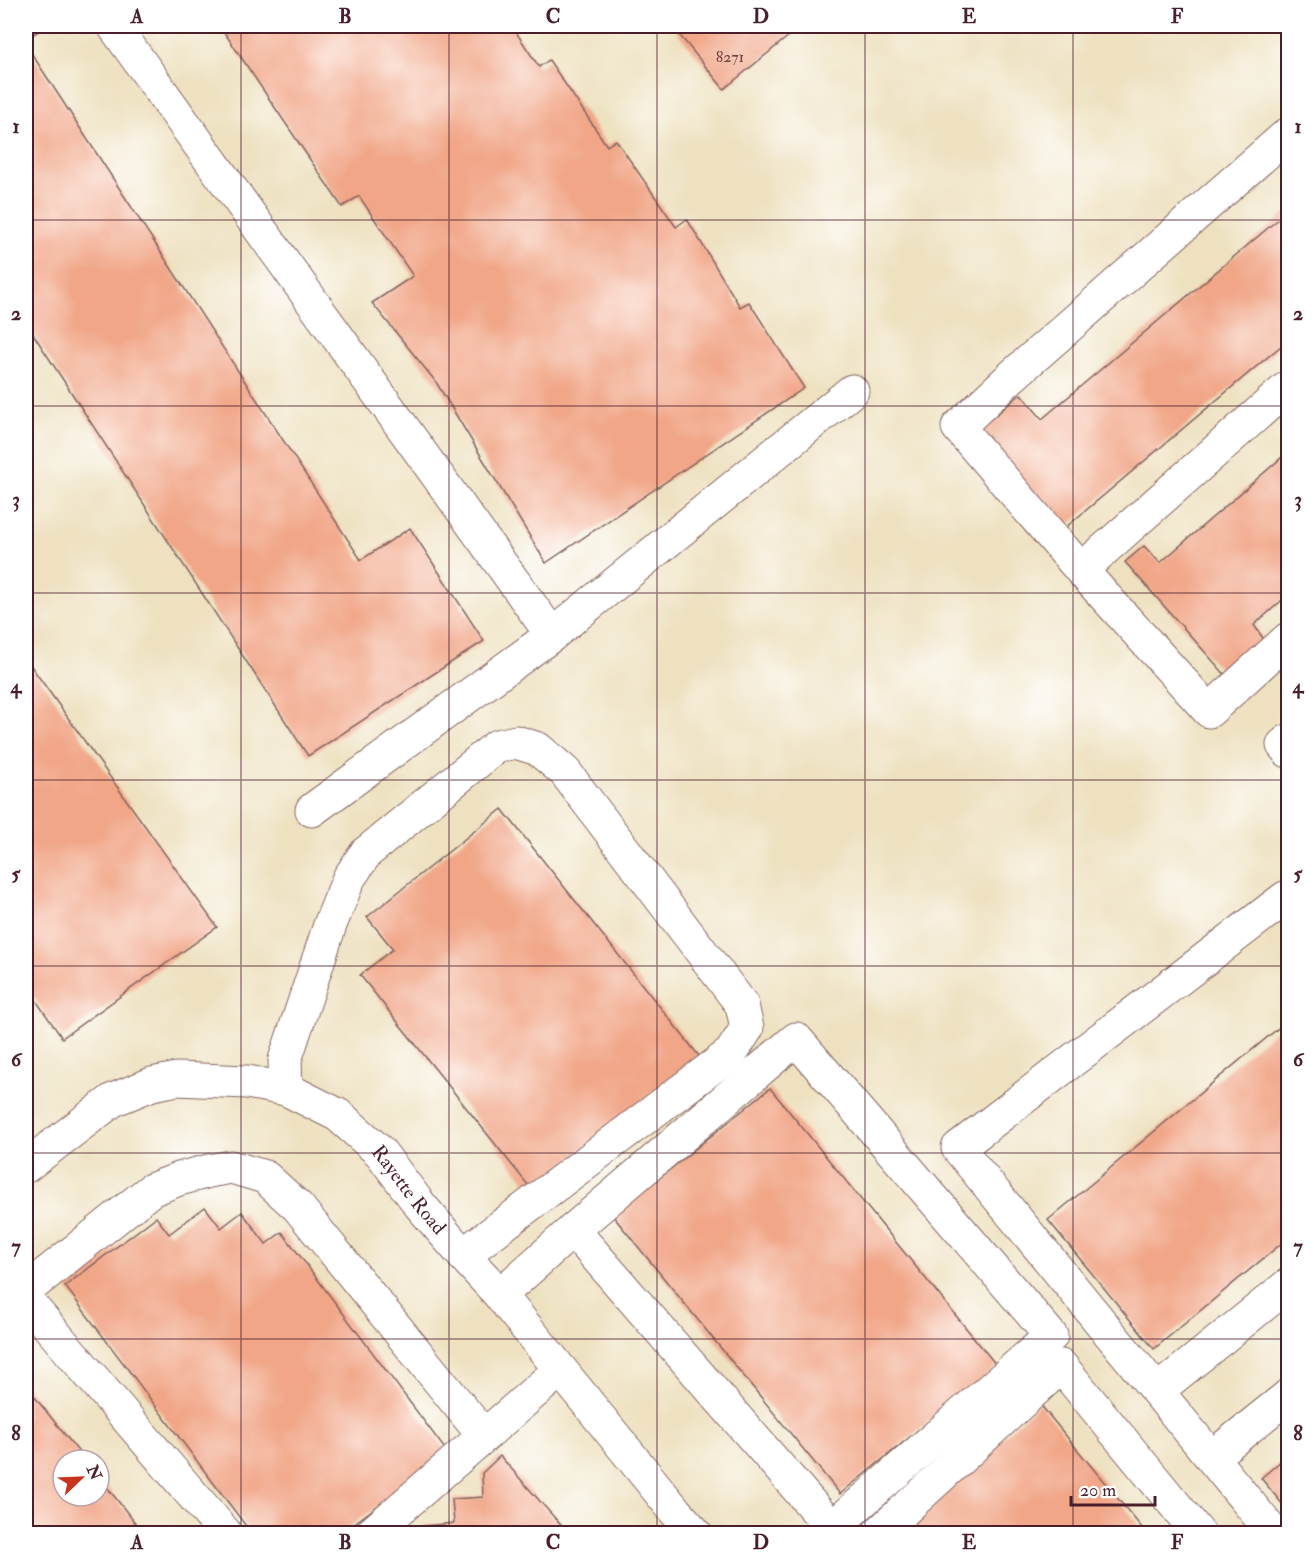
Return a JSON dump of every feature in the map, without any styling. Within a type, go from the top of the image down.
[{"type":"street","points":[[114,26],[552,635]]},
{"type":"street","points":[[1288,134],[1011,377],[958,427],[1081,570],[1209,711],[1288,639]]},
{"type":"street","points":[[1081,570],[1288,387]]},
{"type":"street","points":[[312,810],[552,635],[852,391]]},
{"type":"street","points":[[1288,741],[1283,745],[1288,751]]},
{"type":"street","points":[[286,1089],[285,1060],[319,958],[349,878],[366,854],[497,746],[516,742],[538,749],[565,772],[742,1005],[747,1028],[731,1053],[462,1255]]},
{"type":"street","points":[[1274,1533],[958,1148],[1285,898],[1288,902]]},
{"type":"street","points":[[501,1295],[573,1230],[796,1040],[1051,1336],[830,1531],[573,1230]]},
{"type":"street","name":"Rayette Road","points":[[26,1166],[113,1100],[152,1084],[177,1079],[247,1082],[286,1089],[338,1115],[380,1152],[420,1205],[462,1255],[501,1295],[676,1512],[696,1533]]},
{"type":"street","points":[[26,1290],[151,1190],[209,1171],[231,1167],[265,1177],[298,1207],[484,1436]]},
{"type":"street","points":[[1158,1391],[1288,1285]]},
{"type":"street","points":[[26,1300],[220,1531]]},
{"type":"street","points":[[878,1533],[1061,1366],[1199,1533]]},
{"type":"street","points":[[370,1533],[561,1370]]},
{"type":"street","points":[[1212,1457],[1288,1396]]},
{"type":"building","points":[[26,26],[46,26],[26,39]]},
{"type":"building","points":[[220,26],[512,26],[539,67],[549,60],[607,146],[616,140],[676,227],[687,219],[740,307],[749,302],[804,388],[546,563],[436,382],[372,303],[413,276],[359,196],[342,207]]},
{"type":"building","points":[[672,26],[801,26],[724,89]]},
{"type":"building","points":[[26,45],[361,560],[410,528],[484,641],[308,756],[26,323]]},
{"type":"building","points":[[1288,211],[1288,340],[1059,533],[974,433],[1021,394],[1042,419]]},
{"type":"building","points":[[1288,452],[1288,595],[1254,625],[1267,644],[1228,678],[1125,562],[1144,546],[1160,563]]},
{"type":"building","points":[[26,659],[217,927],[62,1038],[26,986]]},
{"type":"building","points":[[502,809],[699,1056],[532,1190],[360,975],[393,949],[367,917]]},
{"type":"building","points":[[1288,1020],[1288,1238],[1154,1349],[1048,1220]]},
{"type":"building","points":[[770,1088],[997,1366],[840,1494],[613,1216]]},
{"type":"building","points":[[205,1207],[221,1228],[242,1212],[266,1244],[282,1232],[448,1453],[340,1534],[252,1534],[65,1286],[156,1217],[169,1234]]},
{"type":"building","points":[[26,1386],[75,1448],[51,1448],[51,1508],[111,1508],[111,1492],[144,1534],[26,1534]]},
{"type":"building","points":[[1039,1403],[1147,1534],[903,1534]]},
{"type":"building","points":[[1288,1455],[1288,1511],[1261,1478]]},
{"type":"building","points":[[500,1456],[569,1534],[424,1534],[424,1526],[454,1523],[452,1499],[483,1497],[482,1473]]}]
